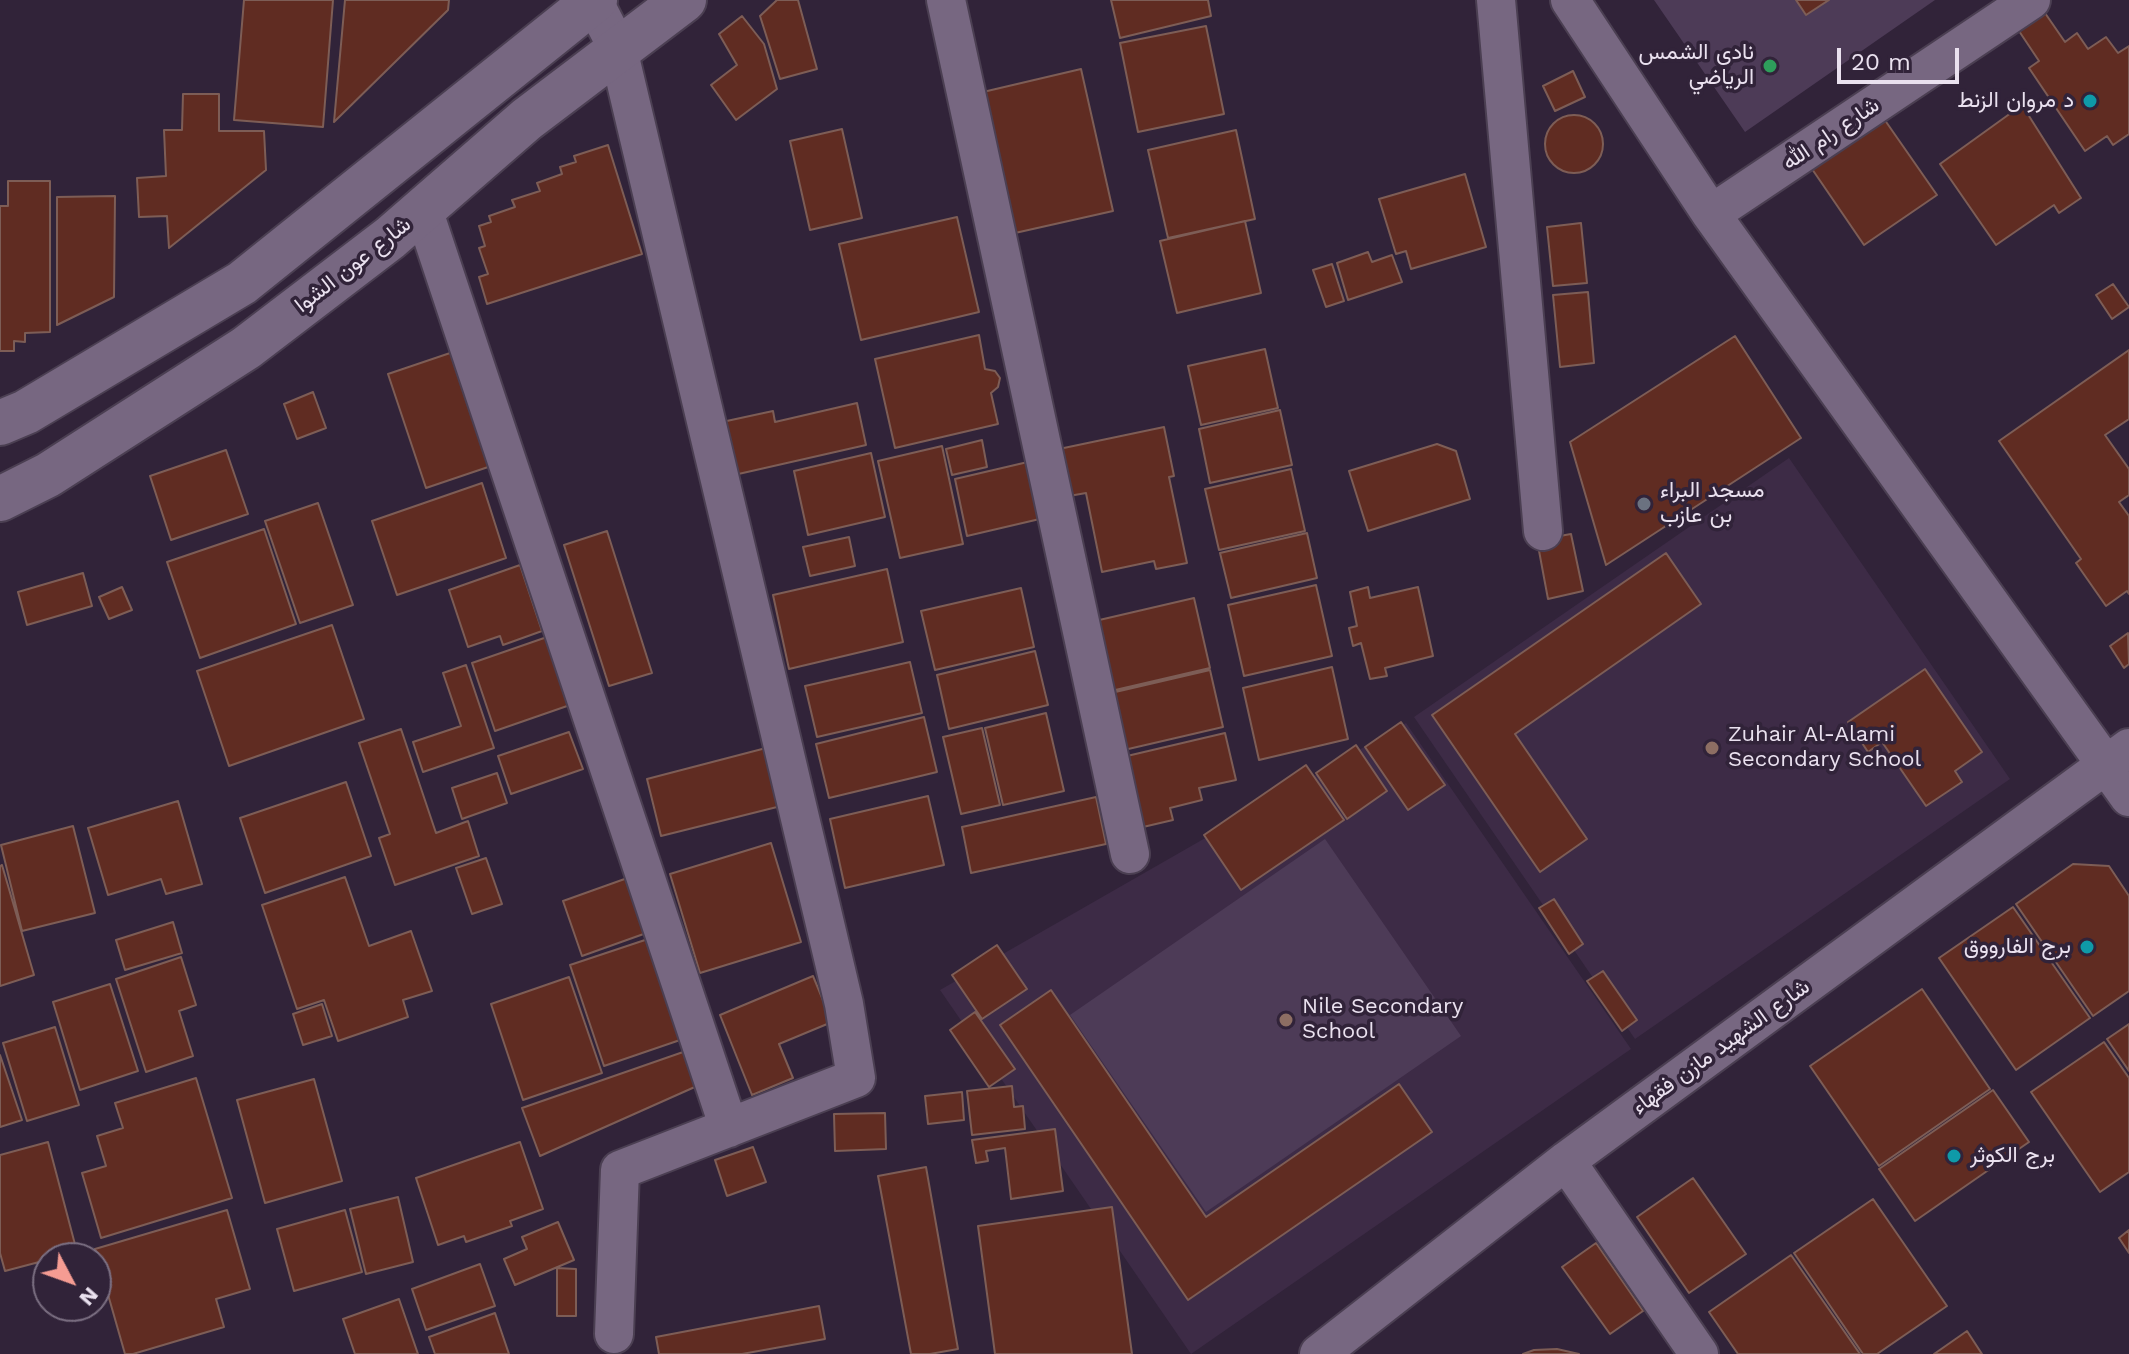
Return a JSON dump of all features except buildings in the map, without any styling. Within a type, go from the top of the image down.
[{"type":"main road","points":[[0,423],[26,412],[242,283],[594,0]]},
{"type":"main road","name":"شارع عون الشوا","points":[[0,499],[48,475],[246,348],[390,238],[527,119],[684,0]]},
{"type":"street","points":[[594,0],[618,49],[840,989],[856,1078],[620,1170],[614,1334]]},
{"type":"street","points":[[946,0],[1130,854]]},
{"type":"street","points":[[1496,0],[1543,531]]},
{"type":"street","points":[[1570,0],[1711,214],[2117,756],[2129,797]]},
{"type":"street","name":"شارع رام الله","points":[[1711,214],[2031,0]]},
{"type":"street","points":[[423,209],[729,1128]]},
{"type":"street","name":"شارع الشهيد مازن فقهاء","points":[[1319,1354],[1566,1161],[2117,756]]},
{"type":"street","points":[[1566,1161],[1699,1354]]},
{"type":"shaded area","name":"نادي الشمس الرياضي","points":[[1654,0],[1935,0],[1745,132]]},
{"type":"shaded area","name":"Zuhair Al-Alami Secondary School","points":[[1789,458],[2010,779],[1635,1039],[1414,717]]},
{"type":"shaded area","name":"Nile Secondary School","points":[[1406,723],[1631,1049],[1191,1354],[940,990]]},
{"type":"shaded area","points":[[1325,839],[1461,1036],[1206,1212],[1070,1015]]},
{"type":"place","name":"نادي الشمس الرياضي","points":[[1770,66]]},
{"type":"place","name":"د مروان الزنط","points":[[2090,101]]},
{"type":"place","name":"مسجد البراء بن عازب","points":[[1644,504]]},
{"type":"place","name":"Zuhair Al-Alami Secondary School","points":[[1712,748]]},
{"type":"place","name":"برج الفارووق","points":[[2087,947]]},
{"type":"place","name":"Nile Secondary School","points":[[1286,1020]]},
{"type":"place","name":"برج الكوثر","points":[[1954,1156]]}]
